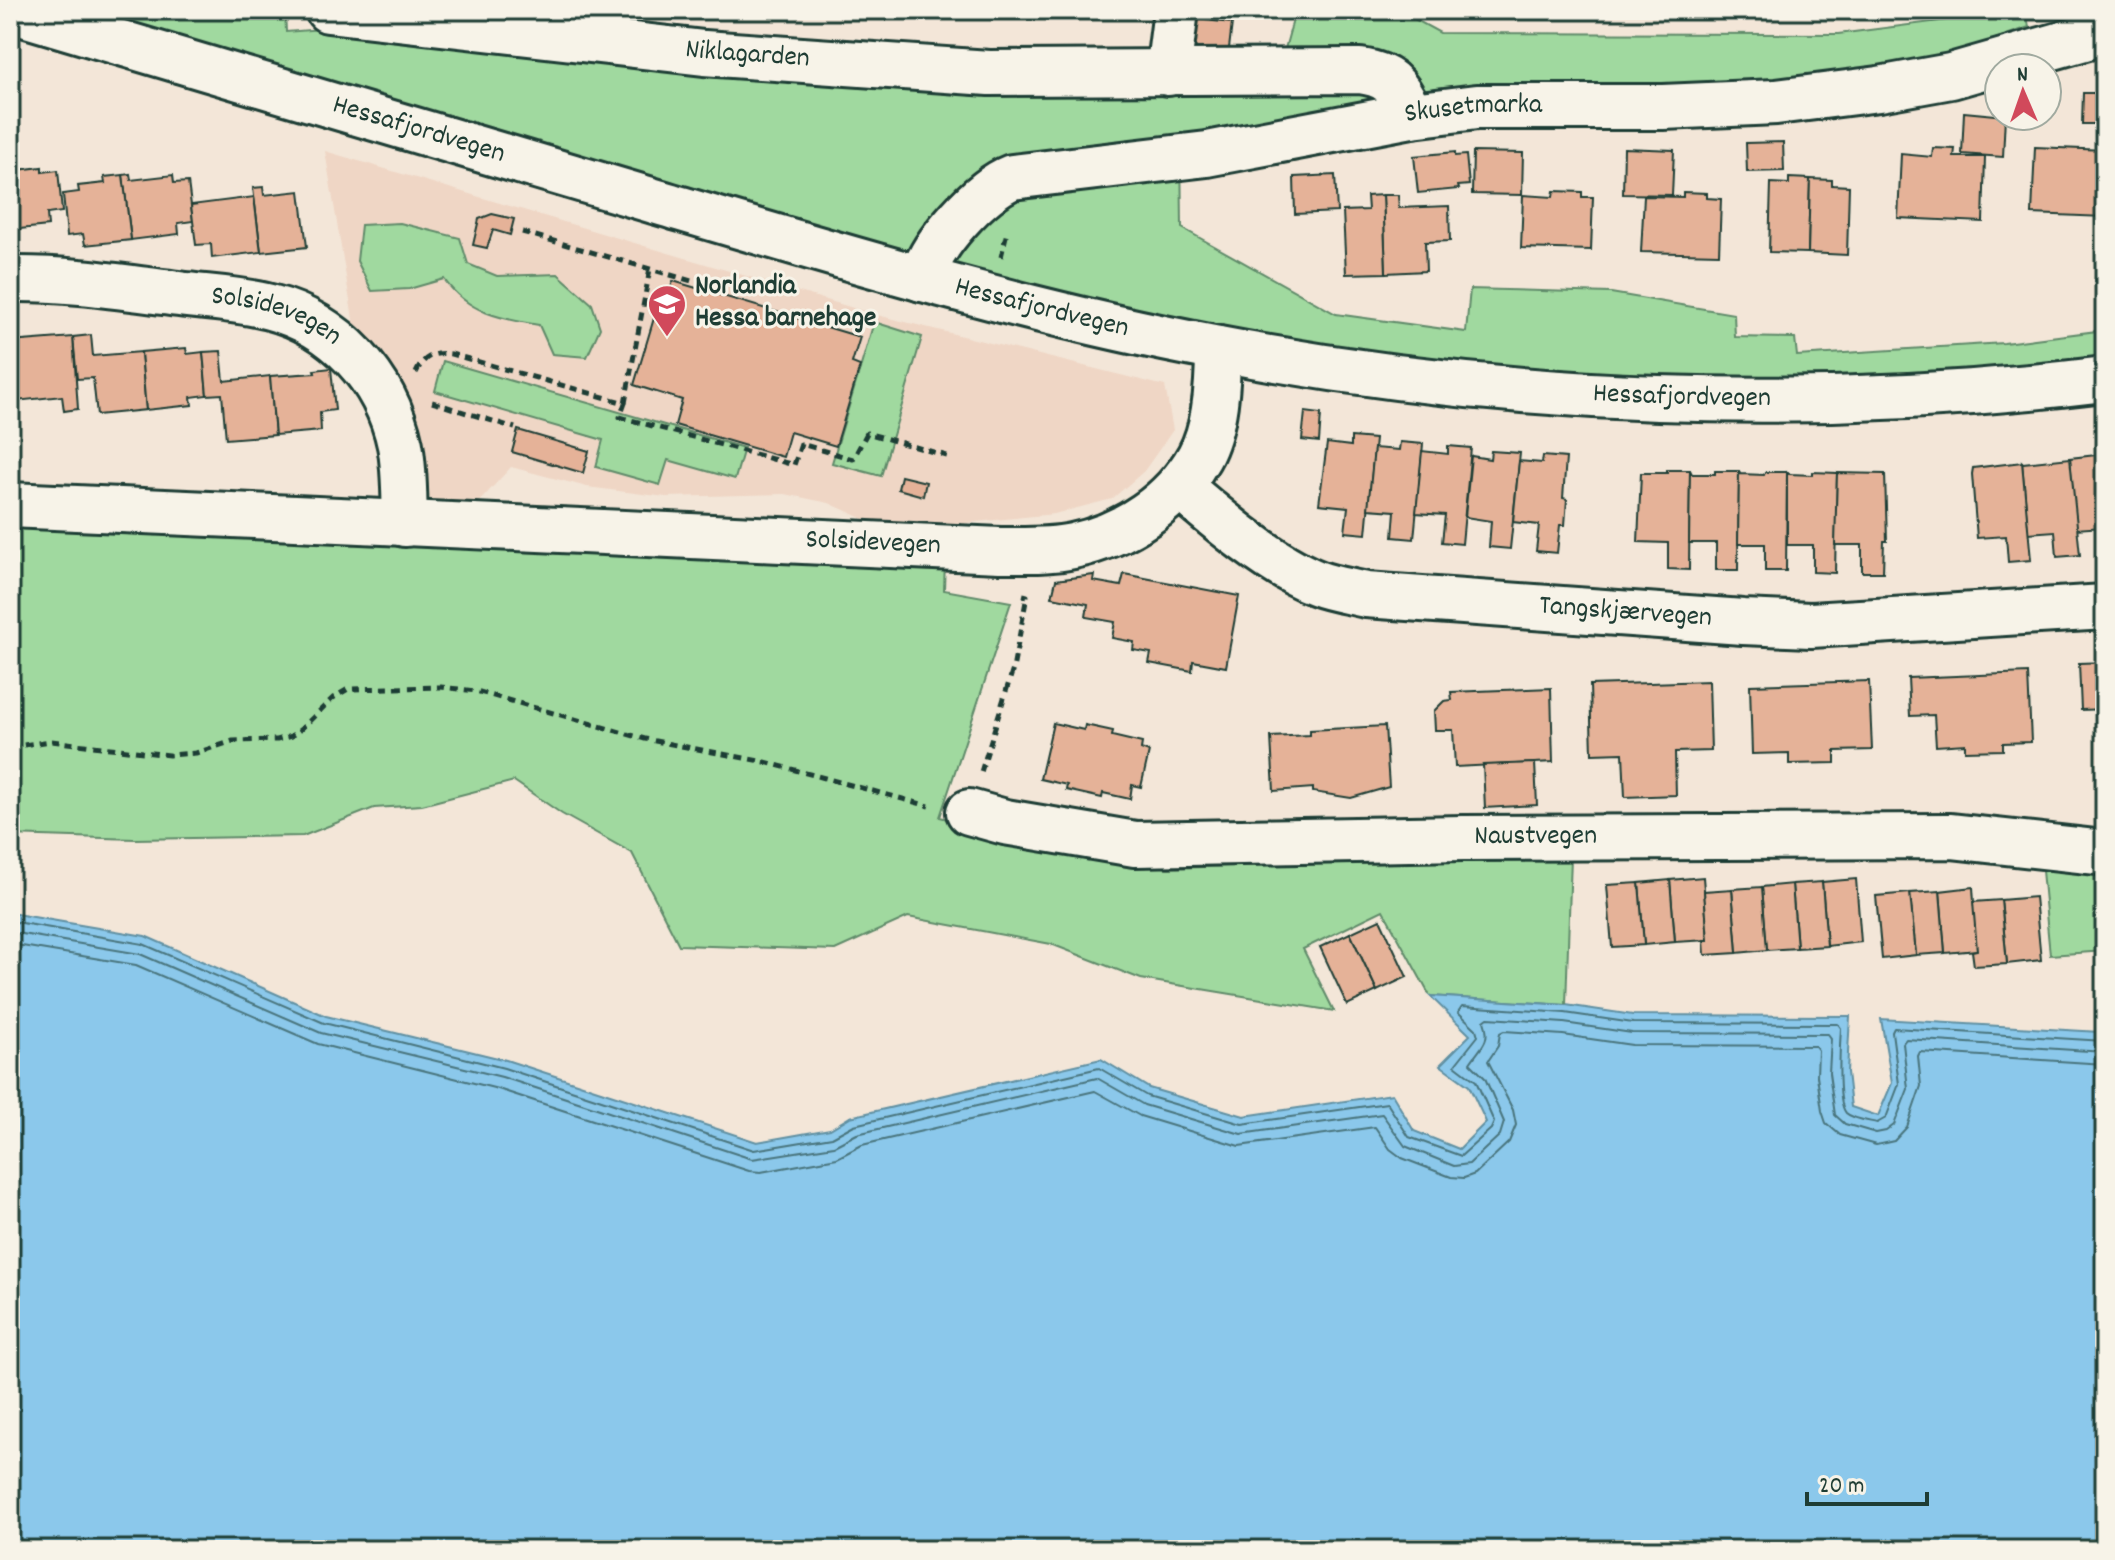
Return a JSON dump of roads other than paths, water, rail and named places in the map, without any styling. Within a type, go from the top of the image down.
[{"type":"street","name":"Hessafjordvegen","points":[[10,10],[922,279],[1129,332],[1218,349],[1434,381],[1642,397],[1818,399],[1935,394],[2105,379]]},
{"type":"street","name":"Niklagarden","points":[[328,10],[689,51],[847,65],[989,73],[1312,70],[1380,74],[1389,79],[1412,115]]},
{"type":"street","points":[[1168,73],[1176,10]]},
{"type":"street","name":"Skusetmarka","points":[[922,279],[925,263],[970,208],[1000,182],[1012,177],[1207,154],[1412,115],[1513,105],[1663,107],[1776,102],[1879,89],[1951,76],[2080,28]]},
{"type":"street","name":"Solsidevegen","points":[[10,279],[78,281],[268,306],[300,317],[327,332],[350,351],[366,371],[380,391],[392,418],[403,467],[405,524]]},
{"type":"street","name":"Solsidevegen","points":[[10,505],[1040,550],[1072,547],[1102,538],[1137,521],[1179,486],[1200,455],[1210,426],[1218,349]]},
{"type":"street","name":"Tangskjærvegen","points":[[1179,486],[1255,546],[1293,571],[1316,583],[1366,595],[1811,625],[2105,607]]},
{"type":"street","name":"Naustvegen","points":[[969,812],[1005,822],[1135,844],[1479,838],[1951,836],[2105,853]]},
{"type":"water","points":[[10,913],[145,936],[326,1016],[506,1060],[757,1142],[830,1129],[850,1117],[1101,1059],[1149,1088],[1244,1116],[1392,1094],[1414,1131],[1459,1149],[1486,1122],[1469,1086],[1440,1065],[1470,1035],[1430,996],[1566,1005],[1633,1015],[1850,1016],[1847,1072],[1851,1107],[1878,1116],[1892,1083],[1881,1019],[2100,1032],[2105,1036],[2105,1550],[10,1550]]},
{"type":"place","name":"Norlandia Hessa barnehage","points":[[667,338]]}]
